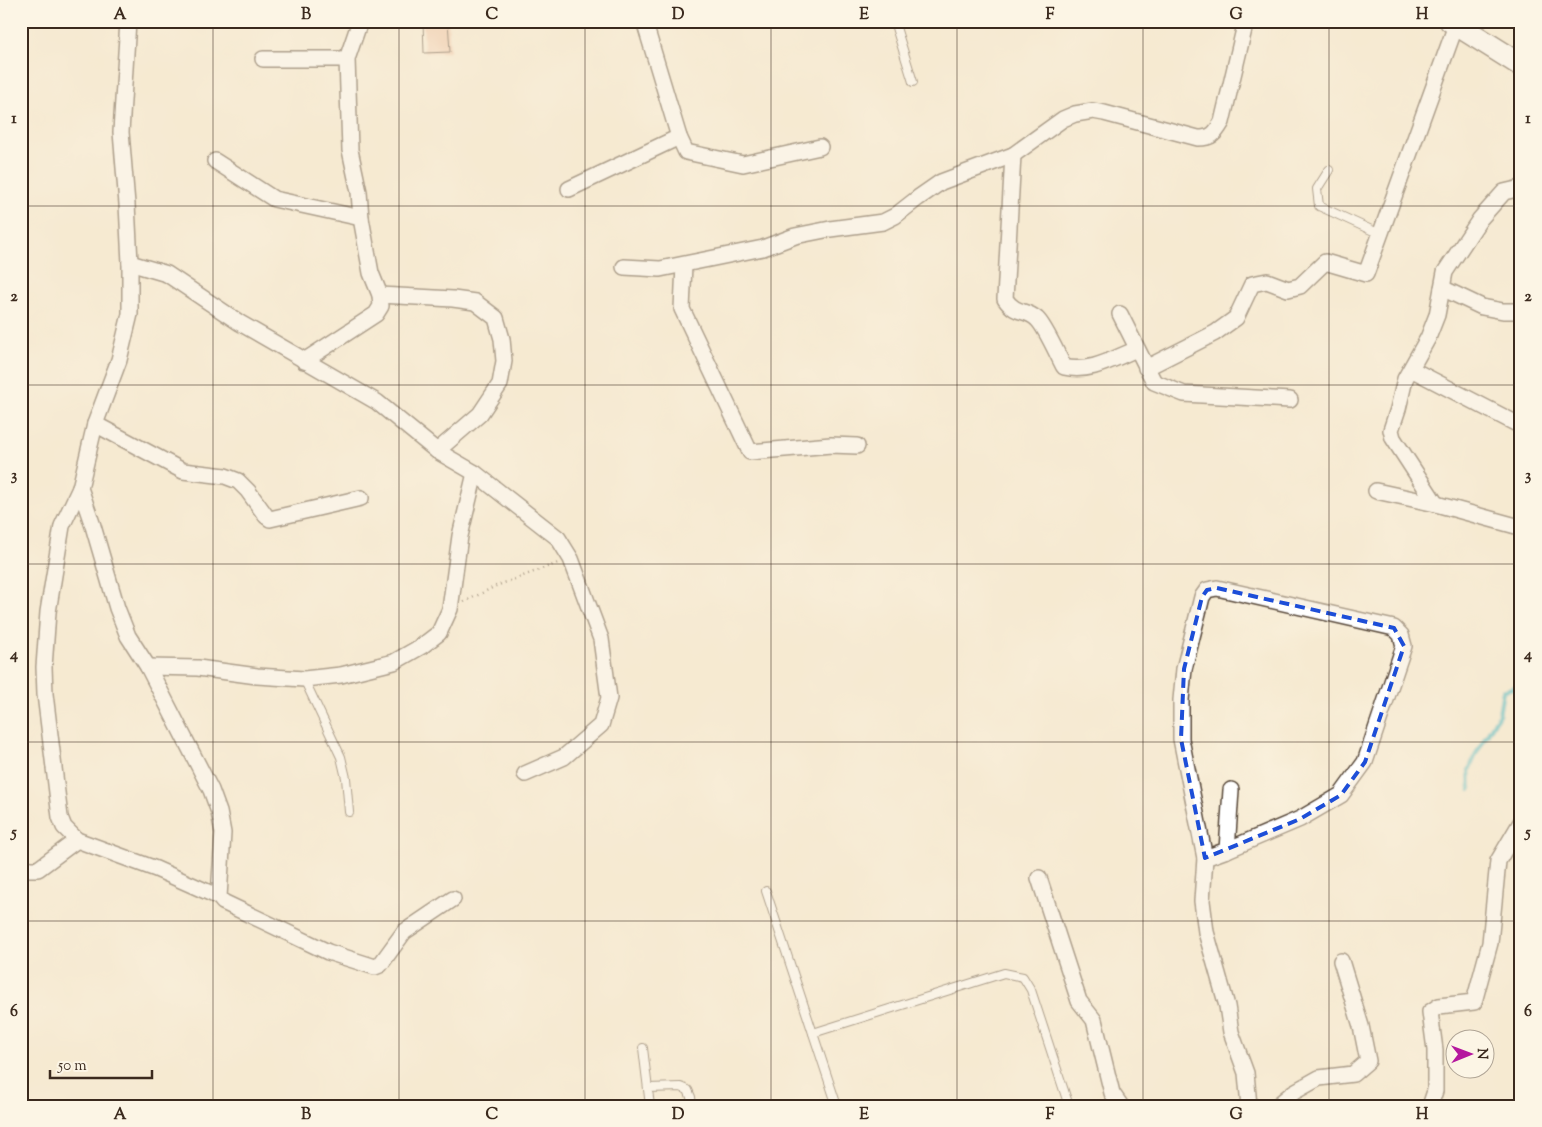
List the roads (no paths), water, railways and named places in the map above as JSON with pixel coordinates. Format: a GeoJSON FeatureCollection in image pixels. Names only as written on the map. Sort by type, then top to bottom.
{"type":"FeatureCollection","features":[{"type":"Feature","properties":{"kind":"main road"},"geometry":{"type":"LineString","coordinates":[[1454,23],[1521,65]]}},
{"type":"Feature","properties":{"kind":"street"},"geometry":{"type":"LineString","coordinates":[[128,21],[120,132],[127,204],[130,314],[119,360],[95,424],[80,488],[62,526],[48,612],[44,667],[45,694],[60,817],[64,827],[77,840],[156,869],[219,897],[223,902],[328,952],[375,966],[380,965],[404,932],[453,899]]}},
{"type":"Feature","properties":{"kind":"street"},"geometry":{"type":"LineString","coordinates":[[304,361],[376,314],[381,306],[380,295],[371,273],[361,218],[359,192],[350,150],[347,59],[360,21]]}},
{"type":"Feature","properties":{"kind":"street"},"geometry":{"type":"LineString","coordinates":[[644,21],[686,152],[744,164],[820,147]]}},
{"type":"Feature","properties":{"kind":"street"},"geometry":{"type":"LineString","coordinates":[[624,267],[660,269],[684,265],[763,248],[795,236],[821,230],[883,222],[896,216],[941,182],[1013,155],[1063,119],[1075,114],[1093,111],[1198,138],[1208,138],[1216,132],[1222,122],[1246,21]]}},
{"type":"Feature","properties":{"kind":"street"},"geometry":{"type":"LineString","coordinates":[[1146,368],[1215,333],[1236,318],[1252,284],[1267,281],[1288,289],[1300,286],[1325,262],[1366,274],[1454,23]]}},
{"type":"Feature","properties":{"kind":"street"},"geometry":{"type":"LineString","coordinates":[[263,59],[347,59]]}},
{"type":"Feature","properties":{"kind":"street"},"geometry":{"type":"LineString","coordinates":[[569,190],[680,137]]}},
{"type":"Feature","properties":{"kind":"street"},"geometry":{"type":"LineString","coordinates":[[1013,155],[1005,300],[1017,311],[1029,313],[1039,320],[1064,367],[1077,370],[1088,368],[1137,349]]}},
{"type":"Feature","properties":{"kind":"street"},"geometry":{"type":"LineString","coordinates":[[216,161],[274,199],[361,218]]}},
{"type":"Feature","properties":{"kind":"street"},"geometry":{"type":"LineString","coordinates":[[1436,504],[1393,438],[1391,430],[1405,379],[1428,338],[1437,314],[1445,272],[1480,219],[1504,192],[1521,188]]}},
{"type":"Feature","properties":{"kind":"street"},"geometry":{"type":"LineString","coordinates":[[130,263],[167,274],[240,323],[377,402],[437,451],[475,473],[558,538],[571,559],[601,639],[609,698],[600,725],[564,757],[526,774]]}},
{"type":"Feature","properties":{"kind":"street"},"geometry":{"type":"LineString","coordinates":[[684,265],[682,309],[750,452],[832,445],[857,446]]}},
{"type":"Feature","properties":{"kind":"street"},"geometry":{"type":"LineString","coordinates":[[1442,288],[1482,308],[1521,311]]}},
{"type":"Feature","properties":{"kind":"street"},"geometry":{"type":"LineString","coordinates":[[380,295],[453,298],[476,302],[496,318],[502,339],[504,361],[500,384],[480,414],[437,451]]}},
{"type":"Feature","properties":{"kind":"street"},"geometry":{"type":"LineString","coordinates":[[1120,314],[1154,382],[1184,394],[1290,400]]}},
{"type":"Feature","properties":{"kind":"street"},"geometry":{"type":"LineString","coordinates":[[1411,368],[1521,426]]}},
{"type":"Feature","properties":{"kind":"street"},"geometry":{"type":"LineString","coordinates":[[95,424],[183,471],[225,476],[238,481],[270,519],[361,498]]}},
{"type":"Feature","properties":{"kind":"street"},"geometry":{"type":"LineString","coordinates":[[148,667],[198,668],[257,676],[304,679],[340,675],[394,662],[438,634],[450,609],[460,536],[475,473]]}},
{"type":"Feature","properties":{"kind":"street"},"geometry":{"type":"LineString","coordinates":[[80,488],[128,636],[148,667],[211,790],[219,812],[223,833],[219,897]]}},
{"type":"Feature","properties":{"kind":"street"},"geometry":{"type":"LineString","coordinates":[[1376,491],[1436,504],[1516,526]]}},
{"type":"Feature","properties":{"kind":"street"},"geometry":{"type":"LineString","coordinates":[[1205,858],[1300,819],[1341,795],[1365,762],[1404,646],[1401,635],[1394,628],[1217,588],[1207,590],[1202,597],[1184,669],[1181,700],[1181,739],[1205,858],[1202,901],[1206,932],[1227,1006],[1231,1032],[1246,1073],[1250,1106]]}},
{"type":"Feature","properties":{"kind":"street"},"geometry":{"type":"LineString","coordinates":[[1227,850],[1231,790]]}},
{"type":"Feature","properties":{"kind":"street"},"geometry":{"type":"LineString","coordinates":[[1430,1106],[1435,1091],[1435,1050],[1430,1012],[1439,1006],[1474,1002],[1490,943],[1498,861],[1515,841],[1521,822]]}},
{"type":"Feature","properties":{"kind":"street"},"geometry":{"type":"LineString","coordinates":[[21,865],[29,869],[38,869],[77,840]]}},
{"type":"Feature","properties":{"kind":"street"},"geometry":{"type":"LineString","coordinates":[[1039,878],[1079,1001],[1094,1020],[1112,1092],[1121,1106]]}},
{"type":"Feature","properties":{"kind":"street"},"geometry":{"type":"LineString","coordinates":[[1277,1106],[1294,1092],[1319,1078],[1353,1074],[1368,1061],[1361,1026],[1341,961]]}},
{"type":"Feature","properties":{"kind":"lane"},"geometry":{"type":"LineString","coordinates":[[894,21],[913,82]]}},
{"type":"Feature","properties":{"kind":"lane"},"geometry":{"type":"LineString","coordinates":[[1329,170],[1317,189],[1319,206],[1380,234]]}},
{"type":"Feature","properties":{"kind":"lane"},"geometry":{"type":"LineString","coordinates":[[304,679],[341,757],[346,778],[349,812]]}},
{"type":"Feature","properties":{"kind":"lane"},"geometry":{"type":"LineString","coordinates":[[766,890],[837,1106]]}},
{"type":"Feature","properties":{"kind":"lane"},"geometry":{"type":"LineString","coordinates":[[813,1033],[1004,973],[1023,977],[1031,990],[1069,1106]]}},
{"type":"Feature","properties":{"kind":"lane"},"geometry":{"type":"LineString","coordinates":[[642,1048],[650,1106]]}},
{"type":"Feature","properties":{"kind":"lane"},"geometry":{"type":"LineString","coordinates":[[648,1088],[681,1087],[688,1090],[692,1106]]}},
{"type":"Feature","properties":{"kind":"waterway"},"geometry":{"type":"LineString","coordinates":[[1470,790],[1469,770],[1499,714],[1503,691],[1518,686],[1521,677]]}}]}
